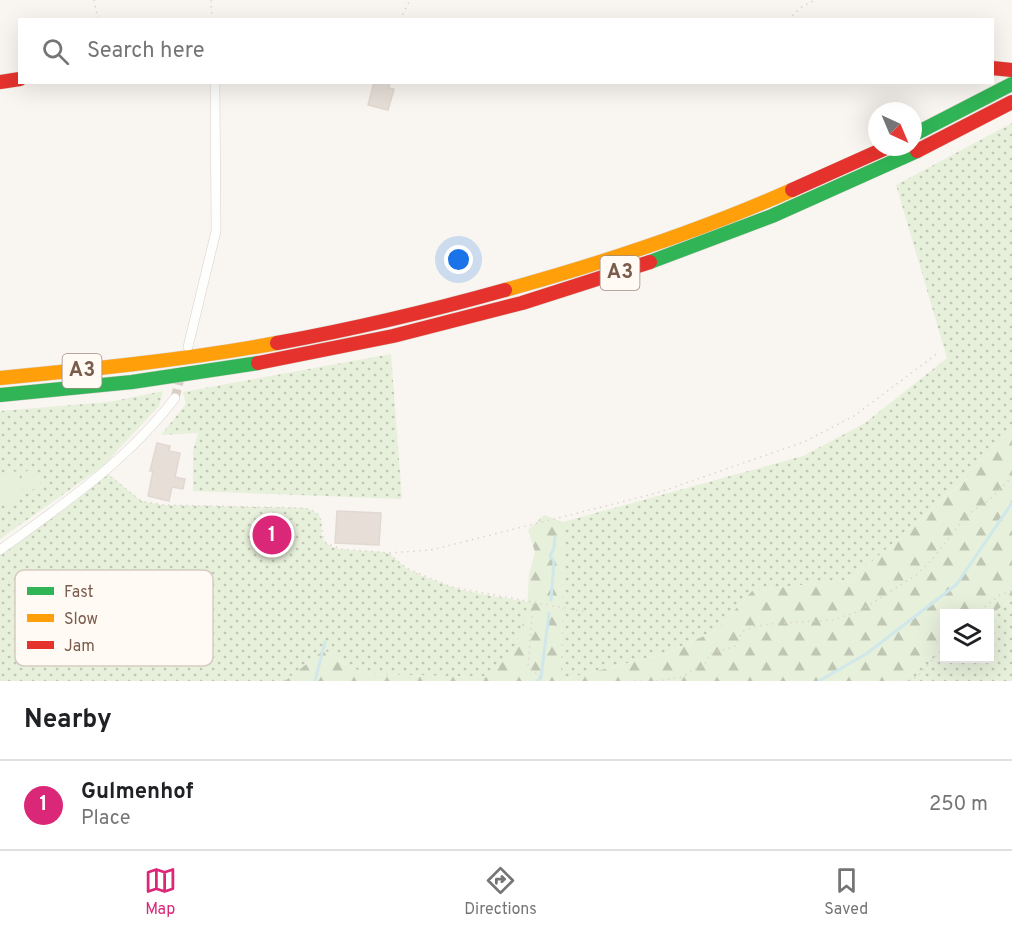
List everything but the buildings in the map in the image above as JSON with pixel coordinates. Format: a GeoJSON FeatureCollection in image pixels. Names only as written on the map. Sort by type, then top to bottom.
{"type":"FeatureCollection","features":[{"type":"Feature","properties":{"kind":"main road"},"geometry":{"type":"LineString","coordinates":[[994,68],[1012,70]]}},
{"type":"Feature","properties":{"kind":"main road"},"geometry":{"type":"LineString","coordinates":[[0,82],[18,79]]}},
{"type":"Feature","properties":{"kind":"main road"},"geometry":{"type":"LineString","coordinates":[[922,130],[1012,84]]}},
{"type":"Feature","properties":{"kind":"main road","name":"A3"},"geometry":{"type":"LineString","coordinates":[[0,395],[163,379],[288,359],[417,331],[527,302],[653,261],[785,211],[912,154],[1012,102]]}},
{"type":"Feature","properties":{"kind":"main road","name":"A3"},"geometry":{"type":"LineString","coordinates":[[0,378],[130,367],[236,351],[348,330],[469,301],[563,274],[705,225],[809,183],[868,156]]}},
{"type":"Feature","properties":{"kind":"street"},"geometry":{"type":"LineString","coordinates":[[188,347],[216,231],[215,84]]}},
{"type":"Feature","properties":{"kind":"street"},"geometry":{"type":"LineString","coordinates":[[0,550],[106,472],[158,421],[175,398]]}},
{"type":"Feature","properties":{"kind":"path"},"geometry":{"type":"LineString","coordinates":[[94,0],[98,18]]}},
{"type":"Feature","properties":{"kind":"path"},"geometry":{"type":"LineString","coordinates":[[211,0],[212,18]]}},
{"type":"Feature","properties":{"kind":"path"},"geometry":{"type":"LineString","coordinates":[[401,18],[410,0]]}},
{"type":"Feature","properties":{"kind":"path"},"geometry":{"type":"LineString","coordinates":[[790,18],[800,8],[815,0]]}},
{"type":"Feature","properties":{"kind":"path"},"geometry":{"type":"LineString","coordinates":[[106,472],[141,501],[163,505],[305,508],[316,511],[321,518],[323,538],[326,543],[341,549],[388,553],[431,550],[657,493],[804,442],[854,416],[938,353]]}},
{"type":"Feature","properties":{"kind":"path"},"geometry":{"type":"LineString","coordinates":[[656,681],[683,677],[692,670],[704,666],[710,654],[719,649],[735,646],[743,632],[757,626],[832,620],[860,611],[916,575],[968,514],[988,501],[1012,477]]}},
{"type":"Feature","properties":{"kind":"path"},"geometry":{"type":"LineString","coordinates":[[388,553],[406,568],[450,587],[587,612]]}},
{"type":"Feature","properties":{"kind":"path"},"geometry":{"type":"LineString","coordinates":[[982,609],[1000,595],[1012,591]]}},
{"type":"Feature","properties":{"kind":"path"},"geometry":{"type":"LineString","coordinates":[[533,603],[528,666],[544,681]]}},
{"type":"Feature","properties":{"kind":"path"},"geometry":{"type":"LineString","coordinates":[[909,681],[918,676],[940,652]]}},
{"type":"Feature","properties":{"kind":"path"},"geometry":{"type":"LineString","coordinates":[[634,681],[641,681]]}},
{"type":"Feature","properties":{"kind":"green space"},"geometry":{"type":"Polygon","coordinates":[[[1012,123],[1012,430],[967,478],[852,579],[752,591],[717,630],[667,653],[561,680],[563,522],[803,456],[865,423],[947,358],[896,185],[1012,123]]]}},
{"type":"Feature","properties":{"kind":"green space"},"geometry":{"type":"Polygon","coordinates":[[[391,354],[402,499],[193,491],[193,450],[198,433],[161,435],[186,404],[183,392],[391,354]]]}},
{"type":"Feature","properties":{"kind":"green space"},"geometry":{"type":"Polygon","coordinates":[[[163,391],[159,406],[102,467],[0,539],[0,411],[109,402],[163,391]]]}},
{"type":"Feature","properties":{"kind":"green space"},"geometry":{"type":"Polygon","coordinates":[[[1012,430],[1012,599],[994,612],[994,609],[940,609],[940,651],[900,681],[285,681],[324,650],[364,674],[490,677],[516,645],[527,611],[529,575],[535,552],[528,530],[544,515],[563,522],[561,680],[668,653],[717,630],[752,591],[852,579],[964,481],[1012,430]]]}},
{"type":"Feature","properties":{"kind":"green space"},"geometry":{"type":"Polygon","coordinates":[[[31,470],[38,473],[41,480],[38,487],[31,490],[24,487],[21,480],[24,473],[31,470]]]}},
{"type":"Feature","properties":{"kind":"green space"},"geometry":{"type":"Polygon","coordinates":[[[17,471],[25,498],[0,505],[0,476],[17,471]]]}},
{"type":"Feature","properties":{"kind":"green space"},"geometry":{"type":"Polygon","coordinates":[[[106,472],[141,501],[163,505],[305,508],[319,515],[323,539],[326,543],[339,549],[386,553],[405,567],[427,578],[456,588],[533,603],[524,643],[490,677],[364,674],[324,650],[285,681],[0,681],[0,550],[106,472]]]}},
{"type":"Feature","properties":{"kind":"green space"},"geometry":{"type":"Polygon","coordinates":[[[1012,599],[1012,681],[900,681],[940,651],[940,663],[994,663],[994,612],[1012,599]]]}},
{"type":"Feature","properties":{"kind":"waterway"},"geometry":{"type":"LineString","coordinates":[[819,681],[866,654],[956,585],[1012,503]]}},
{"type":"Feature","properties":{"kind":"waterway"},"geometry":{"type":"LineString","coordinates":[[551,600],[554,561],[550,556],[554,548],[555,537]]}},
{"type":"Feature","properties":{"kind":"waterway"},"geometry":{"type":"LineString","coordinates":[[537,681],[541,678],[549,613]]}},
{"type":"Feature","properties":{"kind":"waterway"},"geometry":{"type":"LineString","coordinates":[[315,681],[325,642]]}},
{"type":"Feature","properties":{"kind":"tunnel"},"geometry":{"type":"LineString","coordinates":[[175,398],[181,374]]}},
{"type":"Feature","properties":{"kind":"traffic: fast"},"geometry":{"type":"LineString","coordinates":[[922,130],[1012,84]]}},
{"type":"Feature","properties":{"kind":"traffic: fast"},"geometry":{"type":"LineString","coordinates":[[650,262],[772,216],[906,156]]}},
{"type":"Feature","properties":{"kind":"traffic: fast"},"geometry":{"type":"LineString","coordinates":[[0,395],[132,382],[258,363]]}},
{"type":"Feature","properties":{"kind":"traffic: slow"},"geometry":{"type":"LineString","coordinates":[[505,290],[651,245],[792,190]]}},
{"type":"Feature","properties":{"kind":"traffic: slow"},"geometry":{"type":"LineString","coordinates":[[0,378],[173,359],[277,343]]}},
{"type":"Feature","properties":{"kind":"traffic: jam"},"geometry":{"type":"LineString","coordinates":[[994,68],[1012,70]]}},
{"type":"Feature","properties":{"kind":"traffic: jam"},"geometry":{"type":"LineString","coordinates":[[0,82],[18,79]]}},
{"type":"Feature","properties":{"kind":"traffic: jam"},"geometry":{"type":"LineString","coordinates":[[922,148],[1012,102]]}},
{"type":"Feature","properties":{"kind":"traffic: jam"},"geometry":{"type":"LineString","coordinates":[[792,190],[868,156]]}},
{"type":"Feature","properties":{"kind":"traffic: jam"},"geometry":{"type":"LineString","coordinates":[[258,363],[393,336],[522,303],[650,262]]}},
{"type":"Feature","properties":{"kind":"traffic: jam"},"geometry":{"type":"LineString","coordinates":[[277,343],[392,319],[505,290]]}},
{"type":"Feature","properties":{"kind":"place","name":"Gulmenhof"},"geometry":{"type":"Point","coordinates":[272,535]}}]}
